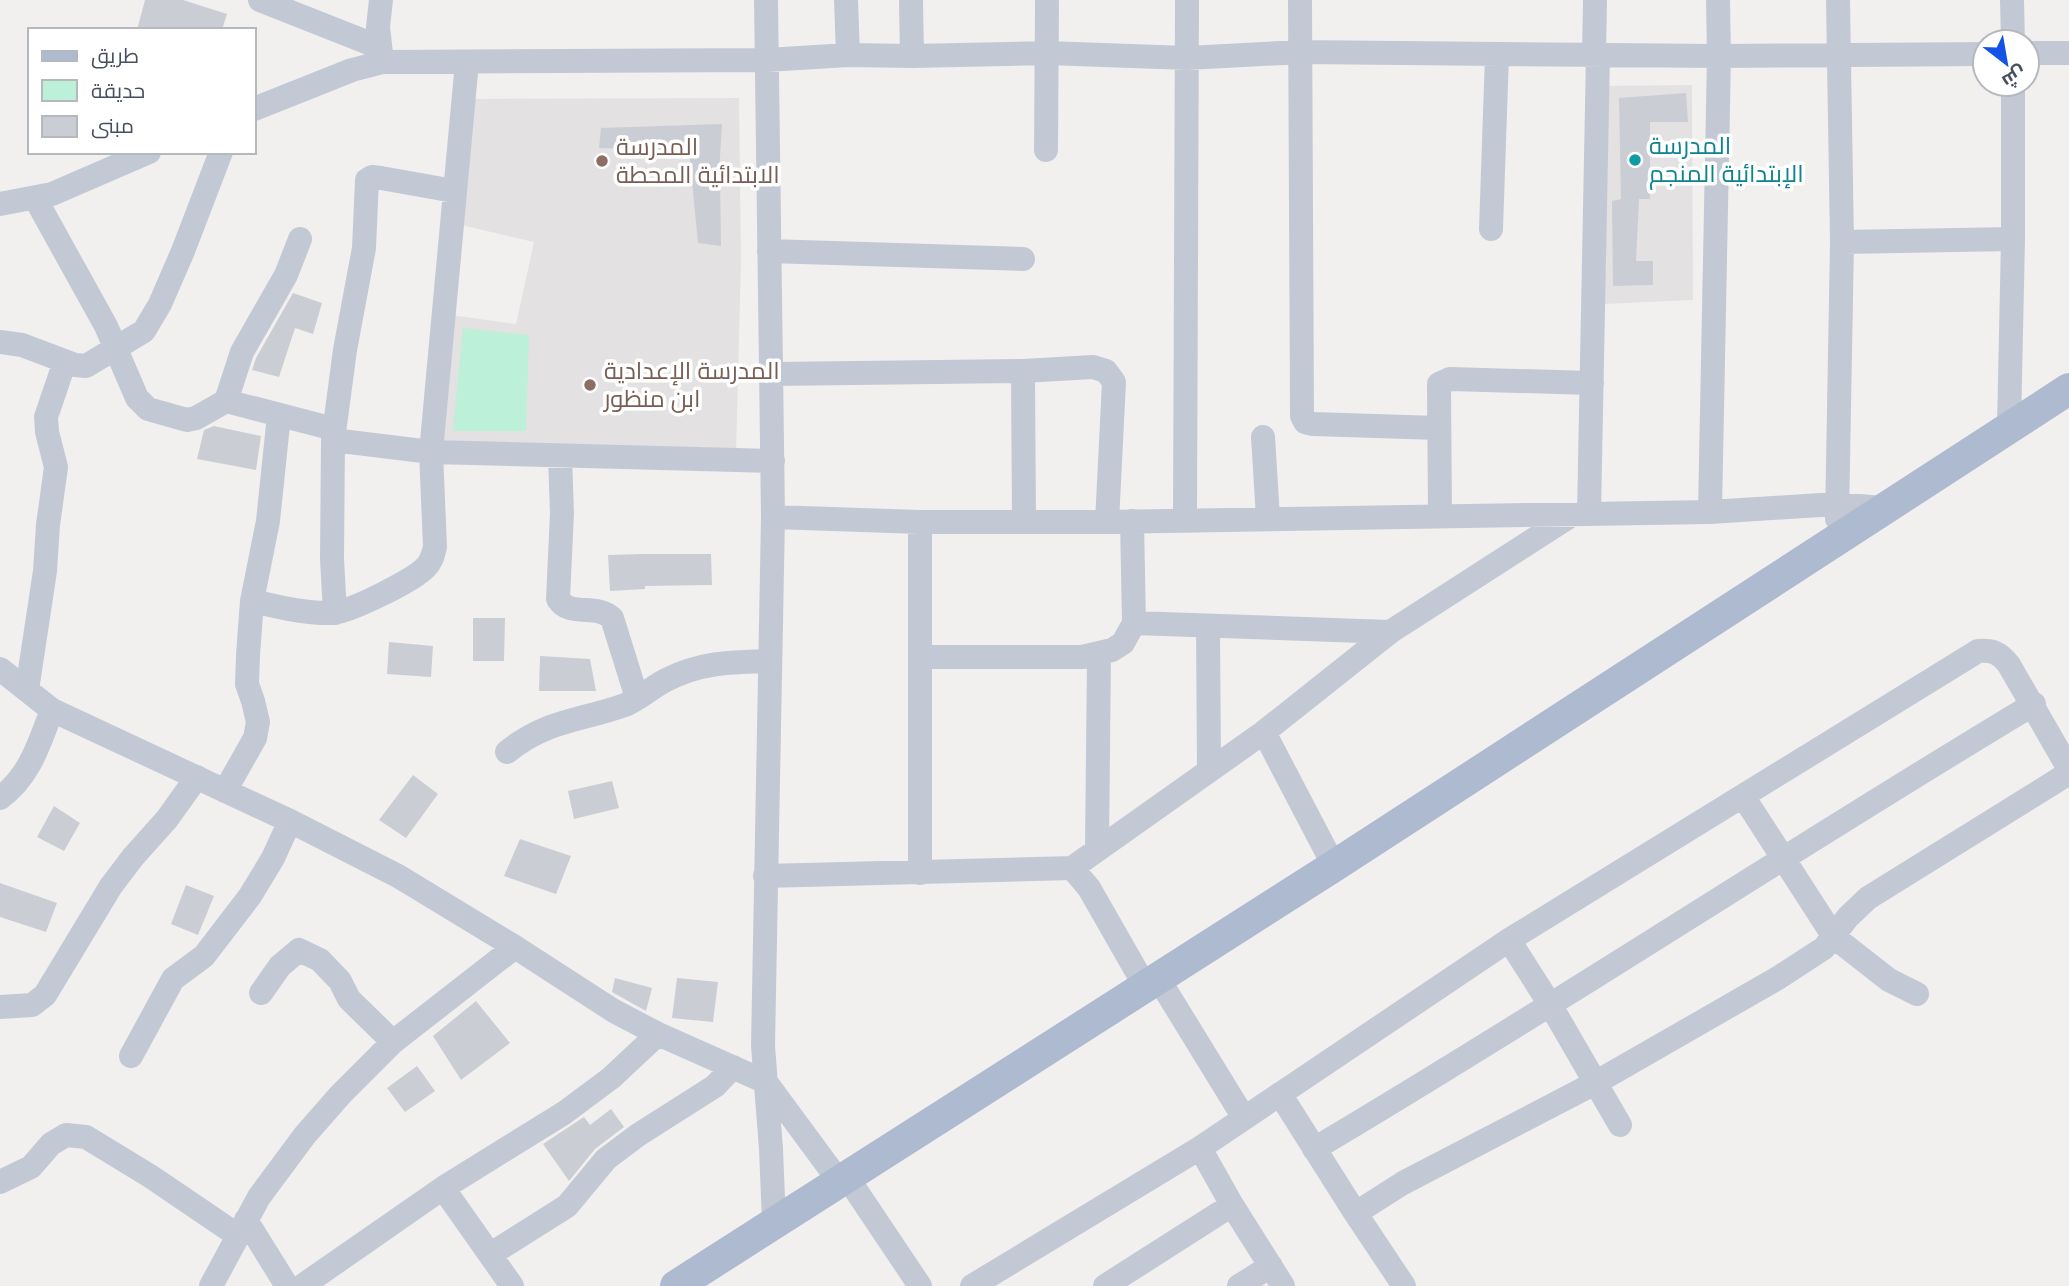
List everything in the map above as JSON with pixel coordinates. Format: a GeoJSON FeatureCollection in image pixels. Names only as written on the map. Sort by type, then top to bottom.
{"type":"FeatureCollection","features":[{"type":"Feature","properties":{"kind":"main road"},"geometry":{"type":"LineString","coordinates":[[676,1286],[1334,866],[1837,537],[2069,389]]}},
{"type":"Feature","properties":{"kind":"street"},"geometry":{"type":"LineString","coordinates":[[260,0],[381,55],[467,62],[768,60],[848,55],[1046,53],[1187,58],[1301,52],[1720,56],[1971,54]]}},
{"type":"Feature","properties":{"kind":"street"},"geometry":{"type":"LineString","coordinates":[[381,0],[378,27],[381,55]]}},
{"type":"Feature","properties":{"kind":"street"},"geometry":{"type":"LineString","coordinates":[[766,0],[773,517],[763,1046],[774,1222]]}},
{"type":"Feature","properties":{"kind":"street"},"geometry":{"type":"LineString","coordinates":[[846,0],[848,55]]}},
{"type":"Feature","properties":{"kind":"street"},"geometry":{"type":"LineString","coordinates":[[911,0],[912,56]]}},
{"type":"Feature","properties":{"kind":"street"},"geometry":{"type":"LineString","coordinates":[[1046,150],[1047,0]]}},
{"type":"Feature","properties":{"kind":"street"},"geometry":{"type":"LineString","coordinates":[[1185,520],[1187,0]]}},
{"type":"Feature","properties":{"kind":"street"},"geometry":{"type":"LineString","coordinates":[[1300,0],[1302,416],[1305,422],[1313,424],[1438,428]]}},
{"type":"Feature","properties":{"kind":"street"},"geometry":{"type":"LineString","coordinates":[[1581,515],[1592,383],[1595,0]]}},
{"type":"Feature","properties":{"kind":"street"},"geometry":{"type":"LineString","coordinates":[[1710,512],[1720,56],[1718,0]]}},
{"type":"Feature","properties":{"kind":"street"},"geometry":{"type":"LineString","coordinates":[[1837,537],[1842,242],[1838,0]]}},
{"type":"Feature","properties":{"kind":"street"},"geometry":{"type":"LineString","coordinates":[[2012,0],[2012,28]]}},
{"type":"Feature","properties":{"kind":"street"},"geometry":{"type":"LineString","coordinates":[[2041,53],[2069,53]]}},
{"type":"Feature","properties":{"kind":"street"},"geometry":{"type":"LineString","coordinates":[[256,108],[352,70],[381,55]]}},
{"type":"Feature","properties":{"kind":"street"},"geometry":{"type":"LineString","coordinates":[[1491,229],[1497,55]]}},
{"type":"Feature","properties":{"kind":"street"},"geometry":{"type":"LineString","coordinates":[[252,601],[335,613],[368,601],[424,570],[432,560],[435,547],[431,452],[467,62]]}},
{"type":"Feature","properties":{"kind":"street"},"geometry":{"type":"LineString","coordinates":[[2009,427],[2013,98]]}},
{"type":"Feature","properties":{"kind":"street"},"geometry":{"type":"LineString","coordinates":[[0,204],[52,194],[144,154]]}},
{"type":"Feature","properties":{"kind":"street"},"geometry":{"type":"LineString","coordinates":[[0,342],[22,345],[86,366],[144,331],[160,304],[220,154]]}},
{"type":"Feature","properties":{"kind":"street"},"geometry":{"type":"LineString","coordinates":[[335,613],[332,559],[334,435],[345,350],[364,248],[368,180],[372,177],[381,178],[454,191]]}},
{"type":"Feature","properties":{"kind":"street"},"geometry":{"type":"LineString","coordinates":[[34,198],[72,262],[115,347],[137,398],[148,409],[187,419],[196,418],[226,401],[242,352],[286,275],[300,239]]}},
{"type":"Feature","properties":{"kind":"street"},"geometry":{"type":"LineString","coordinates":[[1842,242],[2013,239]]}},
{"type":"Feature","properties":{"kind":"street"},"geometry":{"type":"LineString","coordinates":[[769,251],[1023,259]]}},
{"type":"Feature","properties":{"kind":"street"},"geometry":{"type":"LineString","coordinates":[[27,690],[45,571],[56,467],[46,417],[65,361]]}},
{"type":"Feature","properties":{"kind":"street"},"geometry":{"type":"LineString","coordinates":[[773,374],[1023,371],[1093,367],[1106,371],[1114,382],[1107,522]]}},
{"type":"Feature","properties":{"kind":"street"},"geometry":{"type":"LineString","coordinates":[[1023,371],[1024,521]]}},
{"type":"Feature","properties":{"kind":"street"},"geometry":{"type":"LineString","coordinates":[[1440,516],[1439,384],[1444,380],[1592,383]]}},
{"type":"Feature","properties":{"kind":"street"},"geometry":{"type":"LineString","coordinates":[[226,401],[279,415],[334,435],[431,452],[773,461]]}},
{"type":"Feature","properties":{"kind":"street"},"geometry":{"type":"LineString","coordinates":[[225,790],[257,730],[258,722],[247,684],[252,601],[268,521],[279,415]]}},
{"type":"Feature","properties":{"kind":"street"},"geometry":{"type":"LineString","coordinates":[[1263,437],[1268,518]]}},
{"type":"Feature","properties":{"kind":"street"},"geometry":{"type":"LineString","coordinates":[[560,457],[562,513],[558,599],[568,608],[605,611],[612,618],[637,698]]}},
{"type":"Feature","properties":{"kind":"street"},"geometry":{"type":"LineString","coordinates":[[773,517],[920,523],[1132,522],[1710,512],[1836,504],[1883,508]]}},
{"type":"Feature","properties":{"kind":"street"},"geometry":{"type":"LineString","coordinates":[[765,876],[1072,868],[1264,732],[1390,632],[1581,515]]}},
{"type":"Feature","properties":{"kind":"street"},"geometry":{"type":"LineString","coordinates":[[920,657],[1082,657],[1112,650],[1123,643],[1134,623],[1132,522]]}},
{"type":"Feature","properties":{"kind":"street"},"geometry":{"type":"LineString","coordinates":[[920,523],[920,873]]}},
{"type":"Feature","properties":{"kind":"street"},"geometry":{"type":"LineString","coordinates":[[1134,623],[1390,632]]}},
{"type":"Feature","properties":{"kind":"street"},"geometry":{"type":"LineString","coordinates":[[1208,626],[1209,771]]}},
{"type":"Feature","properties":{"kind":"street"},"geometry":{"type":"LineString","coordinates":[[972,1286],[1200,1147],[1508,940],[1978,651],[1990,650],[2001,655],[2034,704],[2061,731],[2069,771],[1868,898],[1848,917],[1824,948],[1778,978],[1595,1083],[1448,1158],[1366,1207],[1354,1211]]}},
{"type":"Feature","properties":{"kind":"street"},"geometry":{"type":"LineString","coordinates":[[1097,850],[1099,654]]}},
{"type":"Feature","properties":{"kind":"street"},"geometry":{"type":"LineString","coordinates":[[507,752],[525,737],[544,728],[609,710],[637,698],[664,680],[697,666],[770,661]]}},
{"type":"Feature","properties":{"kind":"street"},"geometry":{"type":"LineString","coordinates":[[0,669],[52,710],[290,821],[398,876],[614,1011],[766,1082],[843,1179],[920,1286]]}},
{"type":"Feature","properties":{"kind":"street"},"geometry":{"type":"LineString","coordinates":[[1314,1149],[1551,1006],[1783,858],[2034,704]]}},
{"type":"Feature","properties":{"kind":"street"},"geometry":{"type":"LineString","coordinates":[[0,797],[16,786],[33,761],[52,710]]}},
{"type":"Feature","properties":{"kind":"street"},"geometry":{"type":"LineString","coordinates":[[1264,732],[1334,866]]}},
{"type":"Feature","properties":{"kind":"street"},"geometry":{"type":"LineString","coordinates":[[0,1007],[32,1005],[45,995],[111,886],[197,778]]}},
{"type":"Feature","properties":{"kind":"street"},"geometry":{"type":"LineString","coordinates":[[1743,796],[1834,937],[1889,980],[1917,994]]}},
{"type":"Feature","properties":{"kind":"street"},"geometry":{"type":"LineString","coordinates":[[131,1056],[173,978],[204,956],[250,896],[273,859],[290,821]]}},
{"type":"Feature","properties":{"kind":"street"},"geometry":{"type":"LineString","coordinates":[[1072,868],[1089,888],[1244,1118]]}},
{"type":"Feature","properties":{"kind":"street"},"geometry":{"type":"LineString","coordinates":[[1508,940],[1551,1006],[1620,1125]]}},
{"type":"Feature","properties":{"kind":"street"},"geometry":{"type":"LineString","coordinates":[[211,1286],[259,1196],[305,1135],[341,1094],[393,1042],[515,947]]}},
{"type":"Feature","properties":{"kind":"street"},"geometry":{"type":"LineString","coordinates":[[261,993],[280,966],[299,950],[320,960],[340,981],[349,999],[393,1042]]}},
{"type":"Feature","properties":{"kind":"street"},"geometry":{"type":"LineString","coordinates":[[302,1286],[443,1188],[564,1113],[611,1078],[659,1034]]}},
{"type":"Feature","properties":{"kind":"street"},"geometry":{"type":"LineString","coordinates":[[491,1254],[567,1206],[606,1159],[638,1135],[715,1086],[733,1067]]}},
{"type":"Feature","properties":{"kind":"street"},"geometry":{"type":"LineString","coordinates":[[1280,1094],[1404,1286]]}},
{"type":"Feature","properties":{"kind":"street"},"geometry":{"type":"LineString","coordinates":[[0,1182],[30,1167],[51,1144],[66,1135],[86,1137],[241,1228],[288,1286]]}},
{"type":"Feature","properties":{"kind":"street"},"geometry":{"type":"LineString","coordinates":[[1200,1147],[1232,1205],[1277,1276],[1239,1286]]}},
{"type":"Feature","properties":{"kind":"street"},"geometry":{"type":"LineString","coordinates":[[443,1188],[512,1286]]}},
{"type":"Feature","properties":{"kind":"street"},"geometry":{"type":"LineString","coordinates":[[1105,1286],[1232,1205]]}},
{"type":"Feature","properties":{"kind":"shaded area"},"geometry":{"type":"Polygon","coordinates":[[[1692,85],[1693,300],[1603,304],[1600,86],[1692,85]]]}},
{"type":"Feature","properties":{"kind":"shaded area"},"geometry":{"type":"Polygon","coordinates":[[[739,98],[741,259],[736,453],[436,446],[451,315],[516,324],[534,242],[457,224],[470,99],[739,98]]]}},
{"type":"Feature","properties":{"kind":"green space"},"geometry":{"type":"Polygon","coordinates":[[[463,328],[529,335],[526,431],[453,431],[463,328]]]}},
{"type":"Feature","properties":{"kind":"building"},"geometry":{"type":"Polygon","coordinates":[[[145,0],[183,0],[227,14],[223,28],[138,28],[145,0]]]}},
{"type":"Feature","properties":{"kind":"building","name":"المدرسة الإبتدائية المنجم"},"geometry":{"type":"Polygon","coordinates":[[[1686,93],[1688,122],[1650,122],[1650,199],[1639,199],[1636,261],[1653,261],[1653,285],[1613,286],[1612,201],[1621,199],[1619,98],[1686,93]]]}},
{"type":"Feature","properties":{"kind":"building"},"geometry":{"type":"Polygon","coordinates":[[[722,124],[719,172],[721,246],[698,243],[689,150],[599,148],[601,128],[722,124]]]}},
{"type":"Feature","properties":{"kind":"building"},"geometry":{"type":"Polygon","coordinates":[[[293,293],[322,303],[313,334],[295,328],[279,377],[252,370],[256,358],[293,293]]]}},
{"type":"Feature","properties":{"kind":"building"},"geometry":{"type":"Polygon","coordinates":[[[214,426],[261,436],[256,470],[197,459],[204,430],[214,426]]]}},
{"type":"Feature","properties":{"kind":"building"},"geometry":{"type":"Polygon","coordinates":[[[711,554],[712,585],[645,586],[645,589],[610,591],[608,555],[711,554]]]}},
{"type":"Feature","properties":{"kind":"building"},"geometry":{"type":"Polygon","coordinates":[[[473,618],[505,618],[504,661],[473,661],[473,618]]]}},
{"type":"Feature","properties":{"kind":"building"},"geometry":{"type":"Polygon","coordinates":[[[389,642],[433,646],[431,677],[387,674],[389,642]]]}},
{"type":"Feature","properties":{"kind":"building"},"geometry":{"type":"Polygon","coordinates":[[[540,656],[590,659],[596,691],[539,691],[540,656]]]}},
{"type":"Feature","properties":{"kind":"building"},"geometry":{"type":"Polygon","coordinates":[[[413,775],[438,794],[406,838],[379,820],[413,775]]]}},
{"type":"Feature","properties":{"kind":"building"},"geometry":{"type":"Polygon","coordinates":[[[612,781],[619,808],[574,819],[568,791],[612,781]]]}},
{"type":"Feature","properties":{"kind":"building"},"geometry":{"type":"Polygon","coordinates":[[[54,806],[80,823],[64,851],[37,837],[54,806]]]}},
{"type":"Feature","properties":{"kind":"building"},"geometry":{"type":"Polygon","coordinates":[[[520,839],[571,856],[556,894],[504,876],[520,839]]]}},
{"type":"Feature","properties":{"kind":"building"},"geometry":{"type":"Polygon","coordinates":[[[0,883],[57,903],[46,932],[0,917],[0,883]]]}},
{"type":"Feature","properties":{"kind":"building"},"geometry":{"type":"Polygon","coordinates":[[[186,885],[214,896],[198,935],[171,924],[186,885]]]}},
{"type":"Feature","properties":{"kind":"building"},"geometry":{"type":"Polygon","coordinates":[[[615,978],[652,988],[646,1011],[612,992],[615,978]]]}},
{"type":"Feature","properties":{"kind":"building"},"geometry":{"type":"Polygon","coordinates":[[[677,978],[718,982],[713,1022],[672,1018],[677,978]]]}},
{"type":"Feature","properties":{"kind":"building"},"geometry":{"type":"Polygon","coordinates":[[[476,1001],[510,1043],[461,1080],[433,1036],[476,1001]]]}},
{"type":"Feature","properties":{"kind":"building"},"geometry":{"type":"Polygon","coordinates":[[[417,1066],[435,1091],[405,1112],[387,1088],[417,1066]]]}},
{"type":"Feature","properties":{"kind":"building"},"geometry":{"type":"Polygon","coordinates":[[[611,1109],[624,1127],[595,1149],[569,1181],[543,1144],[584,1117],[590,1125],[611,1109]]]}},
{"type":"Feature","properties":{"kind":"place","name":"المدرسة الإبتدائية المنجم"},"geometry":{"type":"Point","coordinates":[1635,160]}},
{"type":"Feature","properties":{"kind":"place","name":"المدرسة الابتدائية المحطة"},"geometry":{"type":"Point","coordinates":[602,161]}},
{"type":"Feature","properties":{"kind":"place","name":"المدرسة الإعدادية ابن منظور"},"geometry":{"type":"Point","coordinates":[590,385]}}]}
